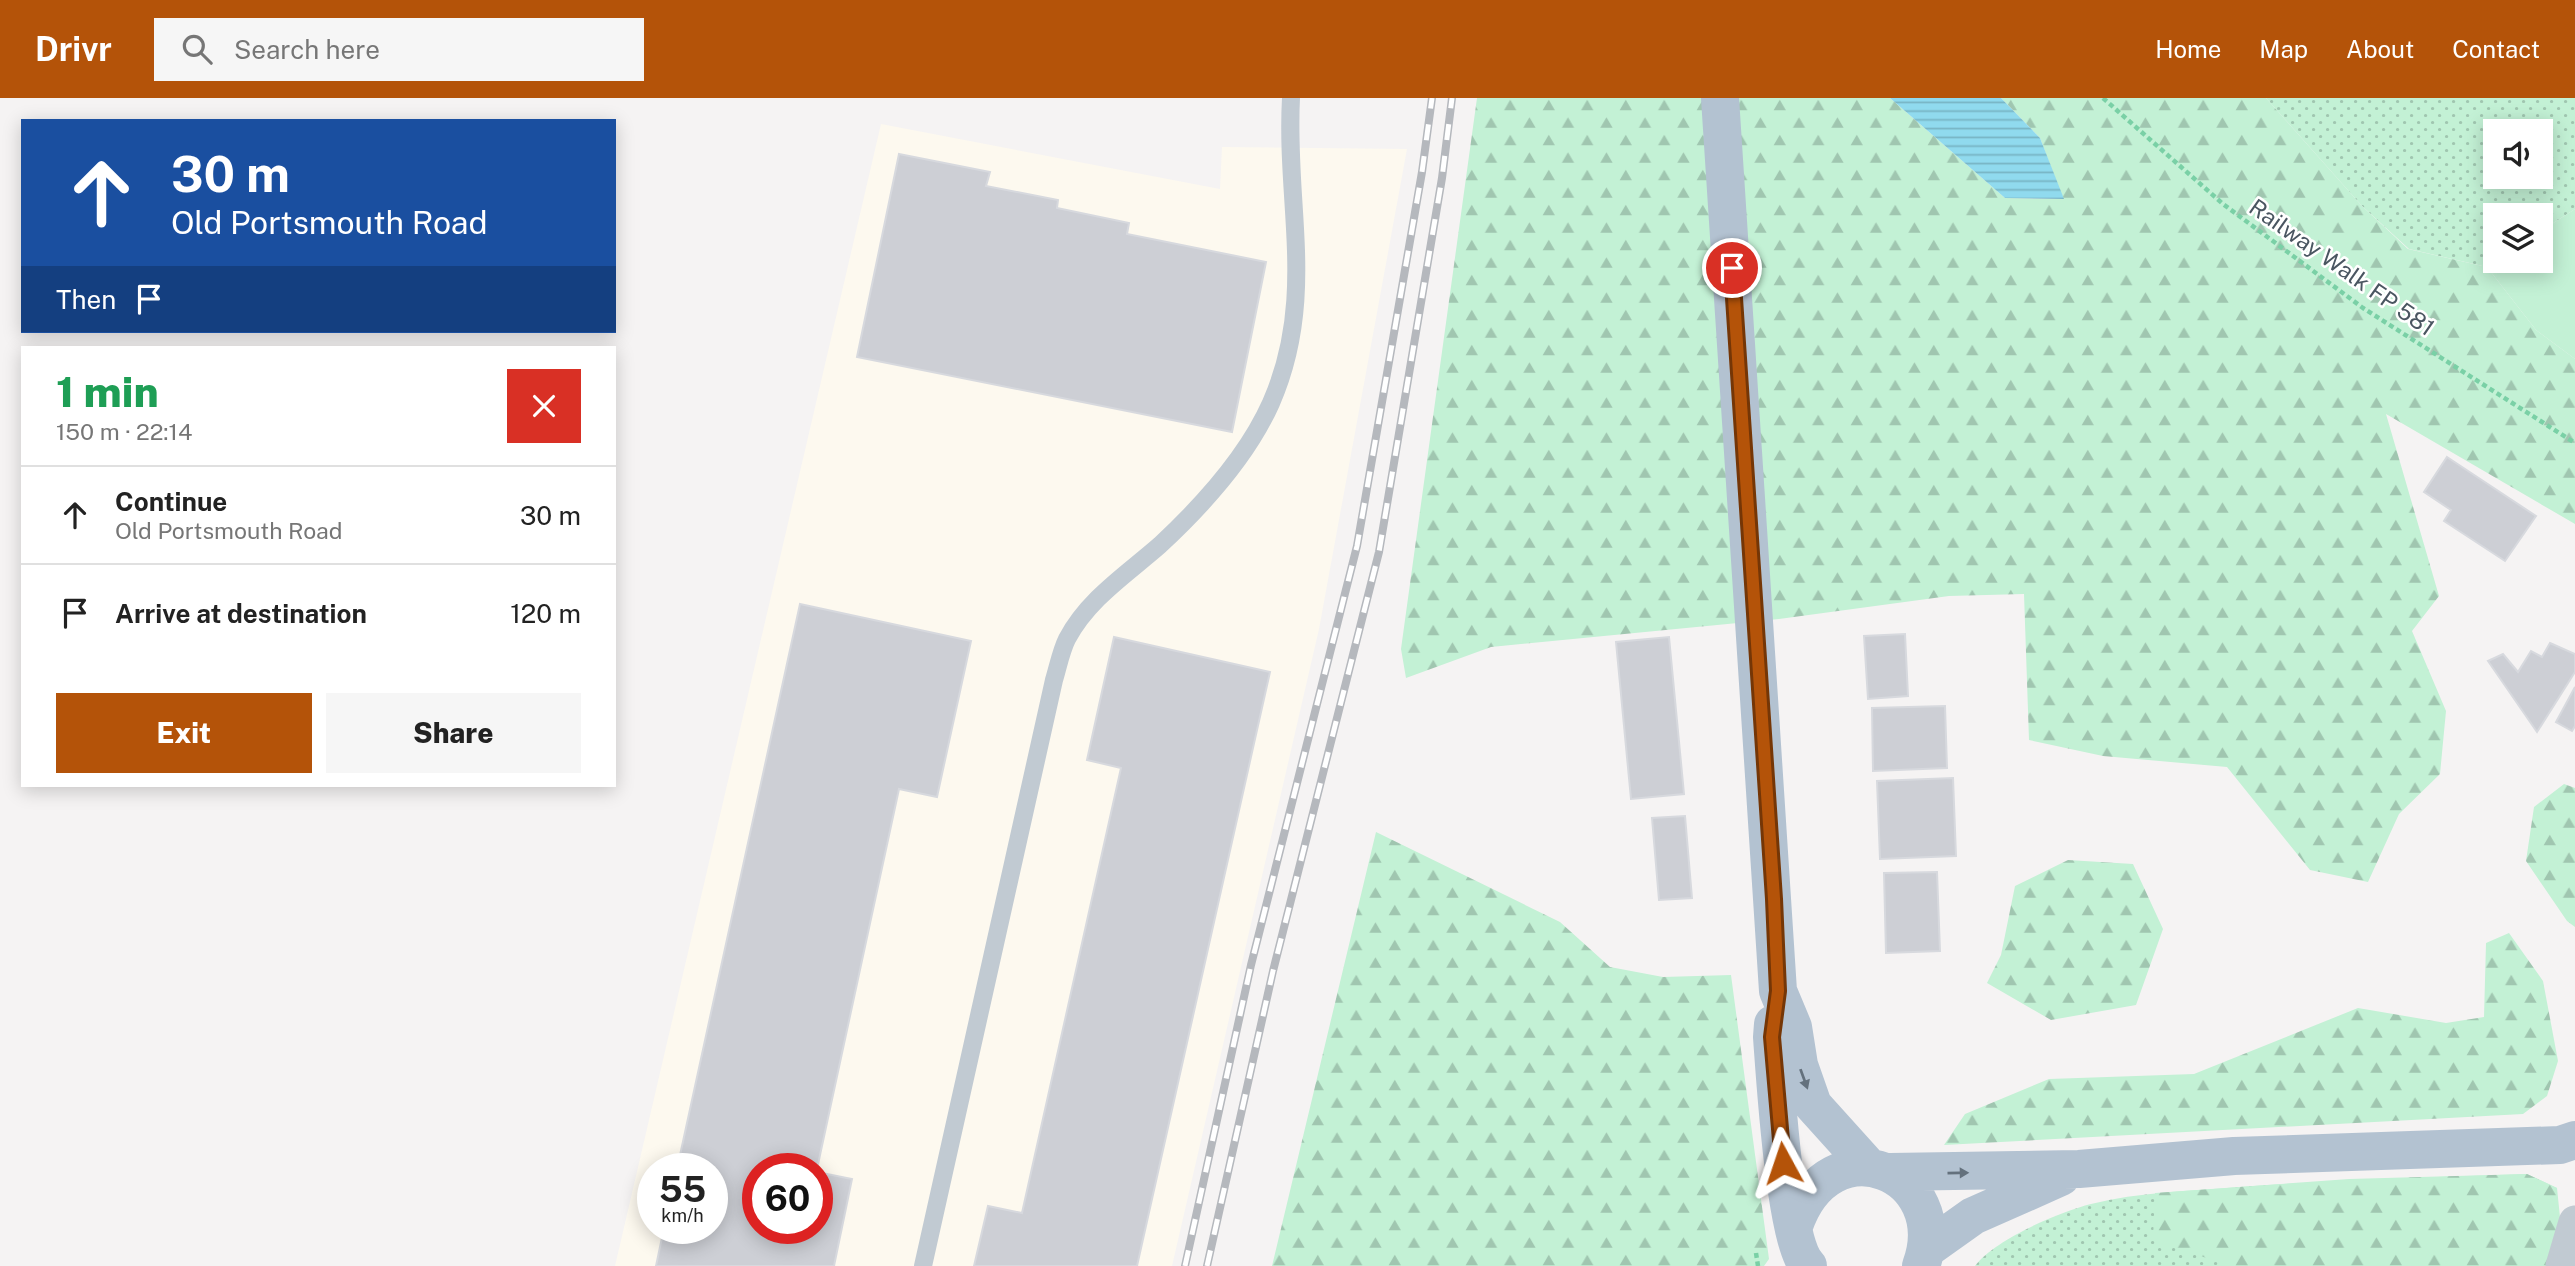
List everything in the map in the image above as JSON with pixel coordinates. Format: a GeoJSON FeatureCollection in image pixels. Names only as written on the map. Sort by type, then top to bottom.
{"type":"FeatureCollection","features":[{"type":"Feature","properties":{"kind":"main road"},"geometry":{"type":"LineString","coordinates":[[1720,98],[1778,991],[1772,1037],[1783,1163],[1803,1255]]}},
{"type":"Feature","properties":{"kind":"main road"},"geometry":{"type":"LineString","coordinates":[[1778,991],[1793,1027],[1799,1065],[1814,1105],[1879,1169],[1906,1186],[1920,1206],[1927,1227],[1924,1257]]}},
{"type":"Feature","properties":{"kind":"main road"},"geometry":{"type":"LineString","coordinates":[[1803,1255],[1801,1205],[1817,1187],[1842,1171],[2079,1169],[2234,1156],[2560,1145],[2575,1140]]}},
{"type":"Feature","properties":{"kind":"main road"},"geometry":{"type":"LineString","coordinates":[[1924,1257],[1973,1216],[2079,1169]]}},
{"type":"Feature","properties":{"kind":"street"},"geometry":{"type":"LineString","coordinates":[[2562,1266],[2575,1222]]}},
{"type":"Feature","properties":{"kind":"lane"},"geometry":{"type":"LineString","coordinates":[[923,1266],[1054,680],[1067,639],[1106,589],[1206,498],[1245,448],[1271,403],[1293,337],[1298,290],[1291,98]]}},
{"type":"Feature","properties":{"kind":"path","name":"Railway Walk FP 581"},"geometry":{"type":"LineString","coordinates":[[2104,98],[2223,204],[2363,308],[2575,443]]}},
{"type":"Feature","properties":{"kind":"shaded area"},"geometry":{"type":"Polygon","coordinates":[[[881,124],[1220,189],[1222,147],[1407,149],[1319,629],[1172,1266],[615,1266],[637,1172],[637,1244],[728,1244],[728,1153],[641,1153],[881,124]]]}},
{"type":"Feature","properties":{"kind":"green space"},"geometry":{"type":"Polygon","coordinates":[[[1477,98],[1890,98],[2005,198],[2063,199],[2040,138],[2001,98],[2266,98],[2362,206],[2408,249],[2483,266],[2483,273],[2492,273],[2536,330],[2575,359],[2575,524],[2386,414],[2439,596],[2412,631],[2446,711],[2440,774],[2399,814],[2368,882],[2310,870],[2227,767],[2103,756],[2029,740],[2024,594],[1949,596],[1779,619],[1491,647],[1406,678],[1401,649],[1477,98]]]}},
{"type":"Feature","properties":{"kind":"green space"},"geometry":{"type":"Polygon","coordinates":[[[2266,98],[2575,98],[2575,209],[2553,223],[2553,203],[2483,203],[2483,266],[2409,249],[2362,206],[2266,98]]]}},
{"type":"Feature","properties":{"kind":"green space"},"geometry":{"type":"Polygon","coordinates":[[[2575,209],[2575,359],[2536,330],[2492,273],[2553,273],[2553,223],[2575,209]]]}},
{"type":"Feature","properties":{"kind":"green space"},"geometry":{"type":"Polygon","coordinates":[[[2564,784],[2575,788],[2575,927],[2567,921],[2526,861],[2534,807],[2564,784]]]}},
{"type":"Feature","properties":{"kind":"green space"},"geometry":{"type":"Polygon","coordinates":[[[1376,832],[1560,922],[1610,967],[1663,977],[1731,975],[1769,1259],[1764,1266],[1272,1266],[1376,832]]]}},
{"type":"Feature","properties":{"kind":"green space"},"geometry":{"type":"Polygon","coordinates":[[[2068,860],[2133,864],[2163,929],[2136,1005],[2051,1020],[1987,983],[2001,955],[2015,886],[2068,860]]]}},
{"type":"Feature","properties":{"kind":"green space"},"geometry":{"type":"Polygon","coordinates":[[[2509,933],[2543,981],[2558,1061],[2547,1096],[2523,1114],[1944,1145],[1965,1114],[2049,1079],[2194,1074],[2358,1008],[2446,1023],[2484,1017],[2486,943],[2509,933]]]}},
{"type":"Feature","properties":{"kind":"green space"},"geometry":{"type":"Polygon","coordinates":[[[2527,1174],[2557,1188],[2550,1266],[1975,1266],[1997,1246],[2045,1220],[2091,1204],[2127,1197],[2311,1182],[2527,1174]]]}},
{"type":"Feature","properties":{"kind":"green space"},"geometry":{"type":"Polygon","coordinates":[[[2527,1174],[2557,1188],[2561,1227],[2550,1266],[2230,1266],[2153,1240],[2155,1193],[2349,1179],[2527,1174]]]}},
{"type":"Feature","properties":{"kind":"water"},"geometry":{"type":"Polygon","coordinates":[[[1890,98],[2001,98],[2040,138],[2064,199],[2005,198],[1890,98]]]}},
{"type":"Feature","properties":{"kind":"building"},"geometry":{"type":"Polygon","coordinates":[[[899,154],[990,172],[986,186],[1058,200],[1057,208],[1129,223],[1127,234],[1266,262],[1232,432],[857,357],[899,154]]]}},
{"type":"Feature","properties":{"kind":"building"},"geometry":{"type":"Polygon","coordinates":[[[2447,457],[2536,516],[2505,561],[2444,521],[2451,510],[2424,492],[2447,457]]]}},
{"type":"Feature","properties":{"kind":"building"},"geometry":{"type":"Polygon","coordinates":[[[800,604],[971,641],[937,797],[899,789],[820,1153],[742,1153],[742,1244],[833,1244],[833,1175],[852,1179],[834,1266],[656,1266],[661,1244],[728,1244],[728,1153],[680,1153],[800,604]]]}},
{"type":"Feature","properties":{"kind":"building"},"geometry":{"type":"Polygon","coordinates":[[[1905,634],[1908,696],[1868,699],[1864,636],[1905,634]]]}},
{"type":"Feature","properties":{"kind":"building"},"geometry":{"type":"Polygon","coordinates":[[[1114,637],[1270,672],[1137,1266],[974,1266],[988,1206],[1022,1213],[1121,768],[1087,760],[1114,637]]]}},
{"type":"Feature","properties":{"kind":"building"},"geometry":{"type":"Polygon","coordinates":[[[1669,637],[1684,794],[1631,799],[1616,642],[1669,637]]]}},
{"type":"Feature","properties":{"kind":"building"},"geometry":{"type":"Polygon","coordinates":[[[2550,643],[2575,654],[2575,672],[2537,732],[2488,661],[2503,654],[2518,672],[2531,651],[2542,657],[2550,643]]]}},
{"type":"Feature","properties":{"kind":"building"},"geometry":{"type":"Polygon","coordinates":[[[2575,687],[2575,726],[2572,731],[2556,722],[2575,687]]]}},
{"type":"Feature","properties":{"kind":"building"},"geometry":{"type":"Polygon","coordinates":[[[1945,706],[1947,768],[1873,771],[1872,708],[1945,706]]]}},
{"type":"Feature","properties":{"kind":"building"},"geometry":{"type":"Polygon","coordinates":[[[1953,778],[1956,856],[1880,859],[1877,781],[1953,778]]]}},
{"type":"Feature","properties":{"kind":"building"},"geometry":{"type":"Polygon","coordinates":[[[1685,816],[1692,898],[1659,900],[1652,818],[1685,816]]]}},
{"type":"Feature","properties":{"kind":"building"},"geometry":{"type":"Polygon","coordinates":[[[1937,872],[1940,951],[1886,953],[1884,873],[1937,872]]]}},
{"type":"Feature","properties":{"kind":"railway"},"geometry":{"type":"LineString","coordinates":[[1185,1266],[1251,965],[1357,546],[1422,172],[1432,98]]}},
{"type":"Feature","properties":{"kind":"railway"},"geometry":{"type":"LineString","coordinates":[[1207,1266],[1273,971],[1379,552],[1442,178],[1452,98]]}},
{"type":"Feature","properties":{"kind":"route"},"geometry":{"type":"LineString","coordinates":[[1732,268],[1774,899],[1778,991],[1772,1037],[1783,1163]]}}]}
